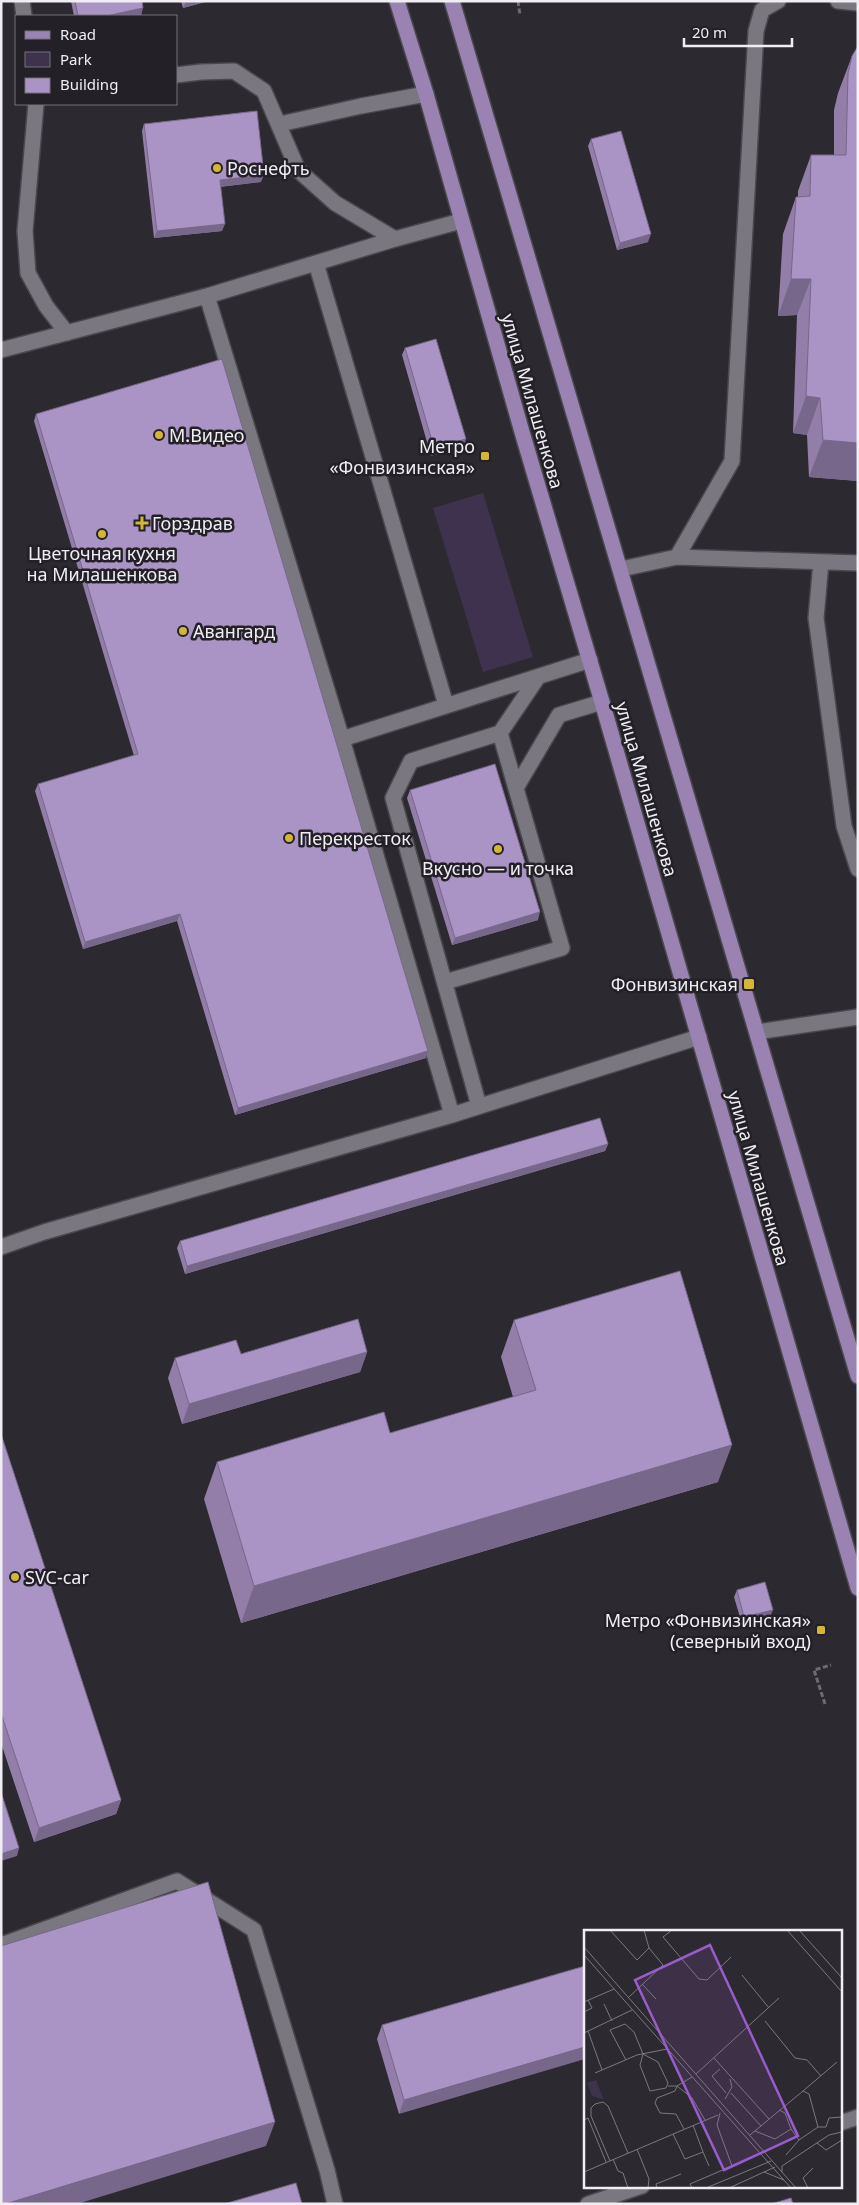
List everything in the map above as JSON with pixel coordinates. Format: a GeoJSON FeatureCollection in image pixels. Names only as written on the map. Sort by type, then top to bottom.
{"type":"FeatureCollection","features":[{"type":"Feature","properties":{"kind":"main road","name":"улица Милашенкова"},"geometry":{"type":"LineString","coordinates":[[397,1],[426,94],[858,1588]]}},
{"type":"Feature","properties":{"kind":"main road","name":"улица Милашенкова"},"geometry":{"type":"LineString","coordinates":[[452,1],[858,1376]]}},
{"type":"Feature","properties":{"kind":"lane"},"geometry":{"type":"LineString","coordinates":[[22,1],[24,15]]}},
{"type":"Feature","properties":{"kind":"lane"},"geometry":{"type":"LineString","coordinates":[[677,557],[732,461],[756,31],[762,10],[778,1]]}},
{"type":"Feature","properties":{"kind":"lane"},"geometry":{"type":"LineString","coordinates":[[838,1],[858,2]]}},
{"type":"Feature","properties":{"kind":"lane"},"geometry":{"type":"LineString","coordinates":[[178,75],[234,71],[264,91],[280,124],[298,170],[335,203],[395,239]]}},
{"type":"Feature","properties":{"kind":"lane"},"geometry":{"type":"LineString","coordinates":[[280,124],[426,94]]}},
{"type":"Feature","properties":{"kind":"lane"},"geometry":{"type":"LineString","coordinates":[[36,105],[25,231],[28,273],[46,306],[67,333]]}},
{"type":"Feature","properties":{"kind":"lane"},"geometry":{"type":"LineString","coordinates":[[1,350],[207,296],[395,239],[462,221]]}},
{"type":"Feature","properties":{"kind":"lane"},"geometry":{"type":"LineString","coordinates":[[316,263],[446,705]]}},
{"type":"Feature","properties":{"kind":"lane"},"geometry":{"type":"LineString","coordinates":[[207,296],[342,739],[452,1115]]}},
{"type":"Feature","properties":{"kind":"lane"},"geometry":{"type":"LineString","coordinates":[[621,569],[677,557],[858,563]]}},
{"type":"Feature","properties":{"kind":"lane"},"geometry":{"type":"LineString","coordinates":[[821,562],[816,618],[844,826],[858,869]]}},
{"type":"Feature","properties":{"kind":"lane"},"geometry":{"type":"LineString","coordinates":[[342,739],[590,660]]}},
{"type":"Feature","properties":{"kind":"lane"},"geometry":{"type":"LineString","coordinates":[[479,1106],[393,798],[411,761],[500,733],[538,677]]}},
{"type":"Feature","properties":{"kind":"lane"},"geometry":{"type":"LineString","coordinates":[[516,788],[559,715],[602,702]]}},
{"type":"Feature","properties":{"kind":"lane"},"geometry":{"type":"LineString","coordinates":[[445,982],[562,948],[500,733]]}},
{"type":"Feature","properties":{"kind":"lane"},"geometry":{"type":"LineString","coordinates":[[757,1032],[858,1017]]}},
{"type":"Feature","properties":{"kind":"lane"},"geometry":{"type":"LineString","coordinates":[[1,1247],[44,1232],[452,1115],[699,1037]]}},
{"type":"Feature","properties":{"kind":"lane"},"geometry":{"type":"LineString","coordinates":[[1,1945],[177,1881],[254,1930],[327,2170],[335,2204]]}},
{"type":"Feature","properties":{"kind":"lane"},"geometry":{"type":"LineString","coordinates":[[842,2122],[858,2117]]}},
{"type":"Feature","properties":{"kind":"lane"},"geometry":{"type":"LineString","coordinates":[[588,2204],[636,2188]]}},
{"type":"Feature","properties":{"kind":"path"},"geometry":{"type":"LineString","coordinates":[[518,1],[520,15]]}},
{"type":"Feature","properties":{"kind":"path"},"geometry":{"type":"LineString","coordinates":[[825,1704],[814,1670],[831,1665]]}},
{"type":"Feature","properties":{"kind":"green space"},"geometry":{"type":"Polygon","coordinates":[[[483,493],[533,657],[483,672],[433,508],[483,493]]]}},
{"type":"Feature","properties":{"kind":"building"},"geometry":{"type":"Polygon","coordinates":[[[75,1],[142,1],[143,8],[111,15],[78,15],[75,1]]]}},
{"type":"Feature","properties":{"kind":"building"},"geometry":{"type":"Polygon","coordinates":[[[858,46],[858,443],[823,440],[820,398],[806,396],[811,279],[791,279],[796,197],[810,196],[811,155],[846,155],[848,73],[852,56],[858,46]]]}},
{"type":"Feature","properties":{"kind":"building"},"geometry":{"type":"Polygon","coordinates":[[[257,111],[264,175],[220,180],[225,224],[157,231],[144,124],[257,111]]]}},
{"type":"Feature","properties":{"kind":"building"},"geometry":{"type":"Polygon","coordinates":[[[621,131],[651,234],[620,243],[591,139],[621,131]]]}},
{"type":"Feature","properties":{"kind":"building"},"geometry":{"type":"Polygon","coordinates":[[[436,339],[466,439],[434,448],[405,348],[436,339]]]}},
{"type":"Feature","properties":{"kind":"building"},"geometry":{"type":"Polygon","coordinates":[[[222,359],[428,1051],[238,1108],[180,914],[85,942],[38,784],[138,754],[36,414],[222,359]]]}},
{"type":"Feature","properties":{"kind":"building"},"geometry":{"type":"Polygon","coordinates":[[[495,764],[540,912],[455,938],[410,790],[495,764]]]}},
{"type":"Feature","properties":{"kind":"building"},"geometry":{"type":"Polygon","coordinates":[[[600,1118],[608,1144],[187,1266],[180,1241],[600,1118]]]}},
{"type":"Feature","properties":{"kind":"building"},"geometry":{"type":"Polygon","coordinates":[[[680,1271],[732,1445],[254,1586],[217,1462],[384,1412],[390,1433],[536,1390],[514,1320],[680,1271]]]}},
{"type":"Feature","properties":{"kind":"building"},"geometry":{"type":"Polygon","coordinates":[[[358,1319],[367,1352],[189,1404],[175,1358],[236,1340],[241,1354],[358,1319]]]}},
{"type":"Feature","properties":{"kind":"building"},"geometry":{"type":"Polygon","coordinates":[[[1,1434],[121,1800],[39,1828],[1,1713],[1,1434]]]}},
{"type":"Feature","properties":{"kind":"building"},"geometry":{"type":"Polygon","coordinates":[[[765,1582],[773,1610],[744,1617],[737,1590],[765,1582]]]}},
{"type":"Feature","properties":{"kind":"building"},"geometry":{"type":"Polygon","coordinates":[[[1,1792],[19,1848],[1,1854],[1,1792]]]}},
{"type":"Feature","properties":{"kind":"building"},"geometry":{"type":"Polygon","coordinates":[[[208,1882],[275,2122],[1,2204],[1,1946],[208,1882]]]}},
{"type":"Feature","properties":{"kind":"building"},"geometry":{"type":"Polygon","coordinates":[[[584,1966],[584,2047],[404,2100],[382,2025],[584,1966]]]}},
{"type":"Feature","properties":{"kind":"building"},"geometry":{"type":"Polygon","coordinates":[[[296,2183],[302,2204],[224,2204],[296,2183]]]}},
{"type":"Feature","properties":{"kind":"building"},"geometry":{"type":"Polygon","coordinates":[[[791,2198],[793,2204],[771,2204],[791,2198]]]}},
{"type":"Feature","properties":{"kind":"place","name":"Роснефть"},"geometry":{"type":"Point","coordinates":[217,168]}},
{"type":"Feature","properties":{"kind":"place","name":"М.Видео"},"geometry":{"type":"Point","coordinates":[159,435]}},
{"type":"Feature","properties":{"kind":"place","name":"Метро «Фонвизинская»"},"geometry":{"type":"Point","coordinates":[485,456]}},
{"type":"Feature","properties":{"kind":"place","name":"Горздрав"},"geometry":{"type":"Point","coordinates":[142,523]}},
{"type":"Feature","properties":{"kind":"place","name":"Цветочная кухня на Милашенкова"},"geometry":{"type":"Point","coordinates":[102,534]}},
{"type":"Feature","properties":{"kind":"place","name":"Авангард"},"geometry":{"type":"Point","coordinates":[183,631]}},
{"type":"Feature","properties":{"kind":"place","name":"Перекресток"},"geometry":{"type":"Point","coordinates":[289,838]}},
{"type":"Feature","properties":{"kind":"place","name":"Вкусно — и точка"},"geometry":{"type":"Point","coordinates":[498,849]}},
{"type":"Feature","properties":{"kind":"place","name":"Фонвизинская"},"geometry":{"type":"Point","coordinates":[749,984]}},
{"type":"Feature","properties":{"kind":"place","name":"SVC-car"},"geometry":{"type":"Point","coordinates":[15,1577]}},
{"type":"Feature","properties":{"kind":"place","name":"Метро «Фонвизинская» (северный вход)"},"geometry":{"type":"Point","coordinates":[821,1630]}}]}
